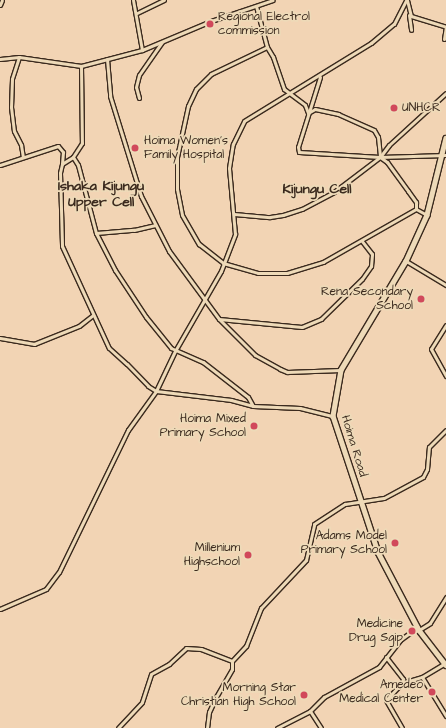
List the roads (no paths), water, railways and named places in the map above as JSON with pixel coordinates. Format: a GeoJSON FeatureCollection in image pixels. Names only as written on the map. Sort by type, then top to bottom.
{"type":"FeatureCollection","features":[{"type":"Feature","properties":{"kind":"main road","name":"Hoima Road"},"geometry":{"type":"LineString","coordinates":[[445,664],[419,629],[378,552],[333,416],[341,370],[406,261],[427,216],[444,154],[446,138]]}},
{"type":"Feature","properties":{"kind":"street"},"geometry":{"type":"LineString","coordinates":[[0,6],[2,0]]}},
{"type":"Feature","properties":{"kind":"street"},"geometry":{"type":"LineString","coordinates":[[133,0],[137,13],[142,50]]}},
{"type":"Feature","properties":{"kind":"street"},"geometry":{"type":"LineString","coordinates":[[137,13],[164,0]]}},
{"type":"Feature","properties":{"kind":"street"},"geometry":{"type":"LineString","coordinates":[[0,58],[19,57],[81,66],[142,50],[273,0]]}},
{"type":"Feature","properties":{"kind":"street"},"geometry":{"type":"LineString","coordinates":[[407,0],[411,30]]}},
{"type":"Feature","properties":{"kind":"street"},"geometry":{"type":"LineString","coordinates":[[0,609],[46,589],[59,572],[128,430],[156,391],[175,350],[188,331],[223,263],[235,234],[229,168],[231,153],[238,132],[248,117],[289,94],[308,81],[320,77],[389,29],[399,17],[407,0]]}},
{"type":"Feature","properties":{"kind":"street"},"geometry":{"type":"LineString","coordinates":[[256,6],[267,47],[289,94],[305,105],[308,112]]}},
{"type":"Feature","properties":{"kind":"street"},"geometry":{"type":"LineString","coordinates":[[408,12],[416,19],[446,27],[444,39]]}},
{"type":"Feature","properties":{"kind":"street"},"geometry":{"type":"LineString","coordinates":[[139,98],[136,87],[139,75],[163,41]]}},
{"type":"Feature","properties":{"kind":"street"},"geometry":{"type":"LineString","coordinates":[[267,47],[224,66],[202,81],[188,106],[181,133],[176,172],[182,215],[199,244],[223,263],[258,273],[287,273],[316,265],[362,241],[416,208]]}},
{"type":"Feature","properties":{"kind":"street"},"geometry":{"type":"LineString","coordinates":[[19,57],[12,79],[11,107],[14,131],[21,145],[23,157]]}},
{"type":"Feature","properties":{"kind":"street"},"geometry":{"type":"LineString","coordinates":[[107,59],[110,96],[141,196],[170,251],[219,319],[255,355],[287,372],[341,370]]}},
{"type":"Feature","properties":{"kind":"street"},"geometry":{"type":"LineString","coordinates":[[62,164],[73,157],[82,144],[81,66]]}},
{"type":"Feature","properties":{"kind":"street"},"geometry":{"type":"LineString","coordinates":[[320,77],[298,146],[299,152],[380,157],[444,154]]}},
{"type":"Feature","properties":{"kind":"street"},"geometry":{"type":"LineString","coordinates":[[234,214],[270,217],[302,209],[345,185],[380,157],[389,145],[446,92]]}},
{"type":"Feature","properties":{"kind":"street"},"geometry":{"type":"LineString","coordinates":[[308,112],[315,109],[338,114],[368,127],[378,137],[380,157],[387,162],[408,191],[416,208],[427,216]]}},
{"type":"Feature","properties":{"kind":"street"},"geometry":{"type":"LineString","coordinates":[[0,165],[58,146],[63,152],[60,188],[63,250],[109,348],[150,388],[156,391],[231,400],[253,406],[289,406],[333,416]]}},
{"type":"Feature","properties":{"kind":"street"},"geometry":{"type":"LineString","coordinates":[[73,157],[78,165],[96,233],[129,293],[160,336],[175,350],[203,362],[248,397],[253,406]]}},
{"type":"Feature","properties":{"kind":"street"},"geometry":{"type":"LineString","coordinates":[[96,233],[134,230],[155,225]]}},
{"type":"Feature","properties":{"kind":"street"},"geometry":{"type":"LineString","coordinates":[[219,319],[302,328],[320,319],[362,279],[371,266],[372,254],[362,241]]}},
{"type":"Feature","properties":{"kind":"street"},"geometry":{"type":"LineString","coordinates":[[406,261],[446,285]]}},
{"type":"Feature","properties":{"kind":"street"},"geometry":{"type":"LineString","coordinates":[[0,338],[34,344],[90,318],[93,315]]}},
{"type":"Feature","properties":{"kind":"street"},"geometry":{"type":"LineString","coordinates":[[90,318],[96,322]]}},
{"type":"Feature","properties":{"kind":"street"},"geometry":{"type":"LineString","coordinates":[[446,325],[431,349],[446,376]]}},
{"type":"Feature","properties":{"kind":"street"},"geometry":{"type":"LineString","coordinates":[[207,728],[210,712],[232,669],[232,662],[246,646],[264,604],[306,560],[314,524],[345,504],[360,500],[384,498],[423,477],[427,469],[428,447],[446,430]]}},
{"type":"Feature","properties":{"kind":"street"},"geometry":{"type":"LineString","coordinates":[[277,728],[310,711],[324,697],[379,667],[400,640],[430,623],[446,597]]}},
{"type":"Feature","properties":{"kind":"street"},"geometry":{"type":"LineString","coordinates":[[118,728],[142,702],[151,674],[169,664],[186,648],[201,649],[232,662]]}},
{"type":"Feature","properties":{"kind":"street"},"geometry":{"type":"LineString","coordinates":[[386,657],[403,679],[402,683]]}},
{"type":"Feature","properties":{"kind":"street"},"geometry":{"type":"LineString","coordinates":[[402,728],[386,700],[402,683],[422,677],[445,664]]}},
{"type":"Feature","properties":{"kind":"street"},"geometry":{"type":"LineString","coordinates":[[422,677],[446,716]]}},
{"type":"Feature","properties":{"kind":"street"},"geometry":{"type":"LineString","coordinates":[[310,711],[321,728]]}},
{"type":"Feature","properties":{"kind":"place","name":"Regional Electrol commission"},"geometry":{"type":"Point","coordinates":[210,24]}},
{"type":"Feature","properties":{"kind":"place","name":"UNHCR"},"geometry":{"type":"Point","coordinates":[394,108]}},
{"type":"Feature","properties":{"kind":"place","name":"Hoima Women’s Family Hospital"},"geometry":{"type":"Point","coordinates":[135,148]}},
{"type":"Feature","properties":{"kind":"place","name":"Rena Secondary School"},"geometry":{"type":"Point","coordinates":[421,299]}},
{"type":"Feature","properties":{"kind":"place","name":"Hoima Mixed Primary School"},"geometry":{"type":"Point","coordinates":[254,426]}},
{"type":"Feature","properties":{"kind":"place","name":"Adams Model Primary School"},"geometry":{"type":"Point","coordinates":[395,543]}},
{"type":"Feature","properties":{"kind":"place","name":"Millenium Highschool"},"geometry":{"type":"Point","coordinates":[248,555]}},
{"type":"Feature","properties":{"kind":"place","name":"Medicine Drug Sgip"},"geometry":{"type":"Point","coordinates":[412,631]}},
{"type":"Feature","properties":{"kind":"place","name":"Amedeo Medical Center"},"geometry":{"type":"Point","coordinates":[432,692]}},
{"type":"Feature","properties":{"kind":"place","name":"Morning Star Christian High School"},"geometry":{"type":"Point","coordinates":[304,695]}},
{"type":"Feature","properties":{"kind":"district","name":"Kijungu Cell"},"geometry":{"type":"Point","coordinates":[317,189]}},
{"type":"Feature","properties":{"kind":"district","name":"Ishaka Kijungu Upper Cell"},"geometry":{"type":"Point","coordinates":[101,194]}}]}
